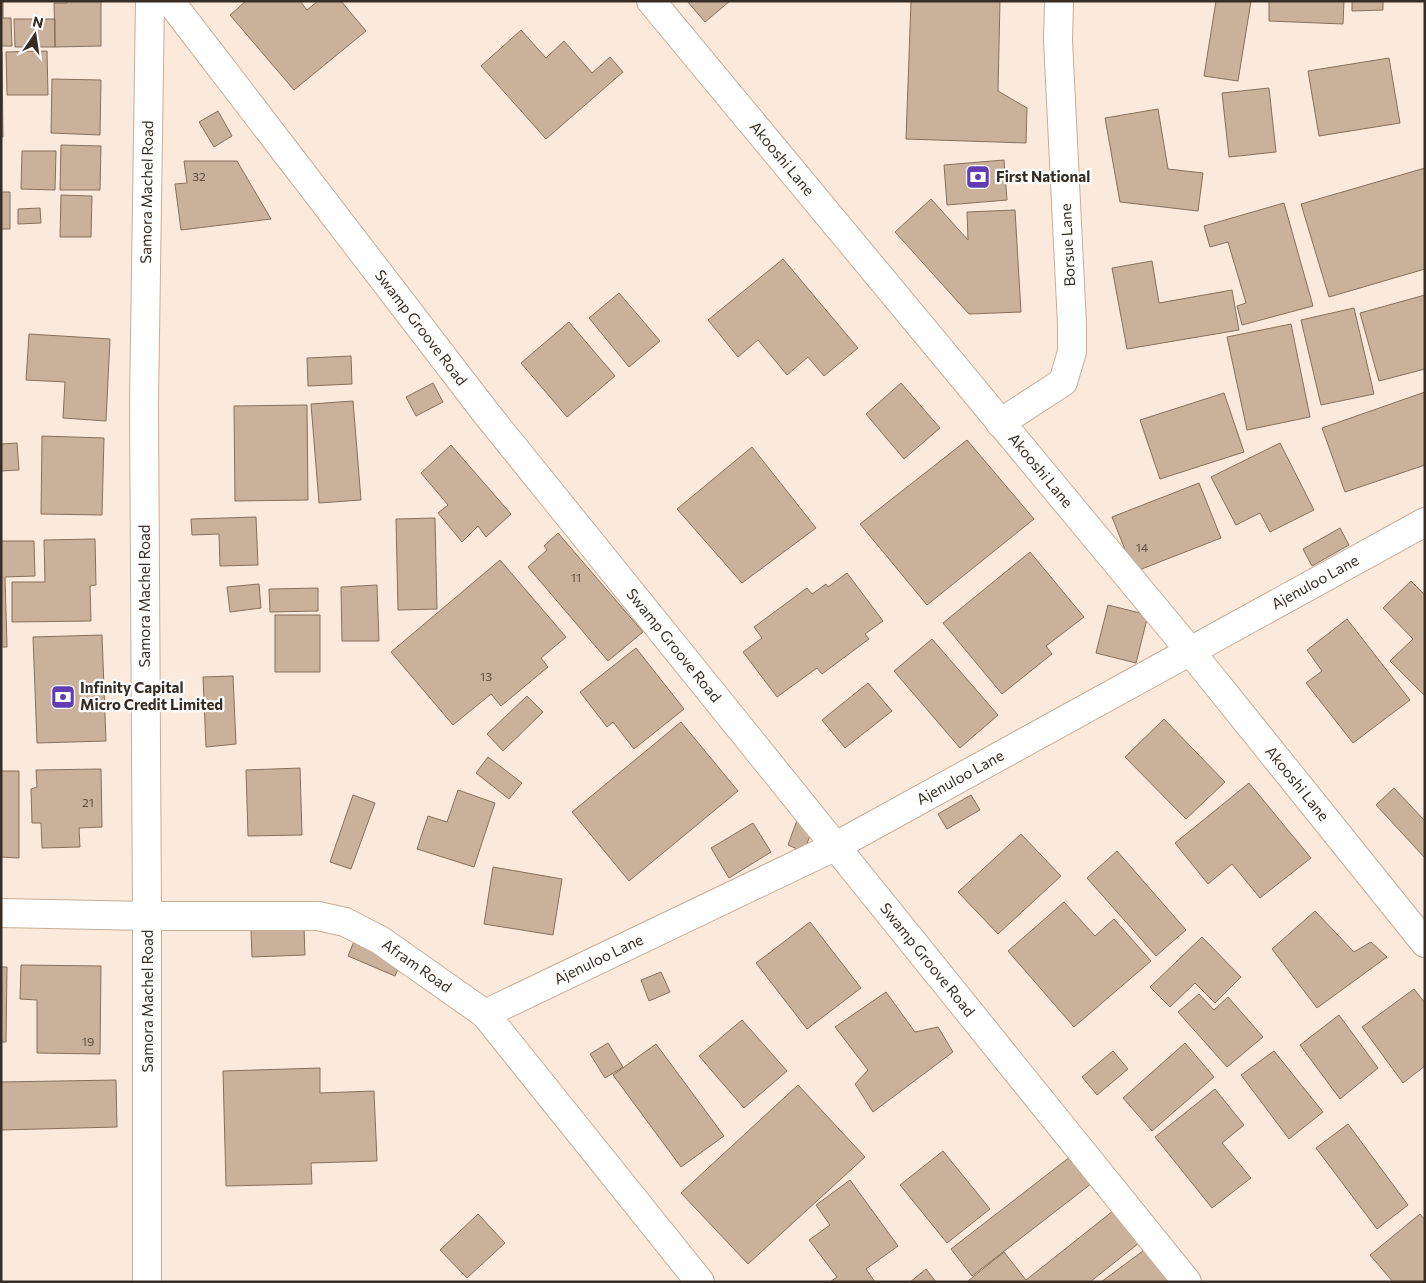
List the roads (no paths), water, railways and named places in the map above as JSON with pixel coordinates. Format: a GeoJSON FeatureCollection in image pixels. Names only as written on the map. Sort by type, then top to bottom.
{"type":"FeatureCollection","features":[{"type":"Feature","properties":{"kind":"street","name":"Samora Machel Road"},"geometry":{"type":"LineString","coordinates":[[147,1282],[148,916],[144,404],[150,1]]}},
{"type":"Feature","properties":{"kind":"street","name":"Swamp Groove Road"},"geometry":{"type":"LineString","coordinates":[[170,1],[486,413],[1187,1282]]}},
{"type":"Feature","properties":{"kind":"street","name":"Akooshi Lane"},"geometry":{"type":"LineString","coordinates":[[651,1],[1190,652],[1425,943]]}},
{"type":"Feature","properties":{"kind":"street","name":"Borsue Lane"},"geometry":{"type":"LineString","coordinates":[[1000,423],[1063,382],[1072,352],[1072,315],[1058,40],[1059,1]]}},
{"type":"Feature","properties":{"kind":"street","name":"Ajenuloo Lane"},"geometry":{"type":"LineString","coordinates":[[485,1014],[836,846],[1425,522]]}},
{"type":"Feature","properties":{"kind":"street","name":"Afram Road"},"geometry":{"type":"LineString","coordinates":[[1,913],[148,916],[318,916],[345,922],[380,940],[485,1014],[700,1282]]}},
{"type":"Feature","properties":{"kind":"place","name":"First National"},"geometry":{"type":"Point","coordinates":[978,177]}},
{"type":"Feature","properties":{"kind":"place","name":"Infinity Capital Micro Credit Limited"},"geometry":{"type":"Point","coordinates":[63,697]}}]}
